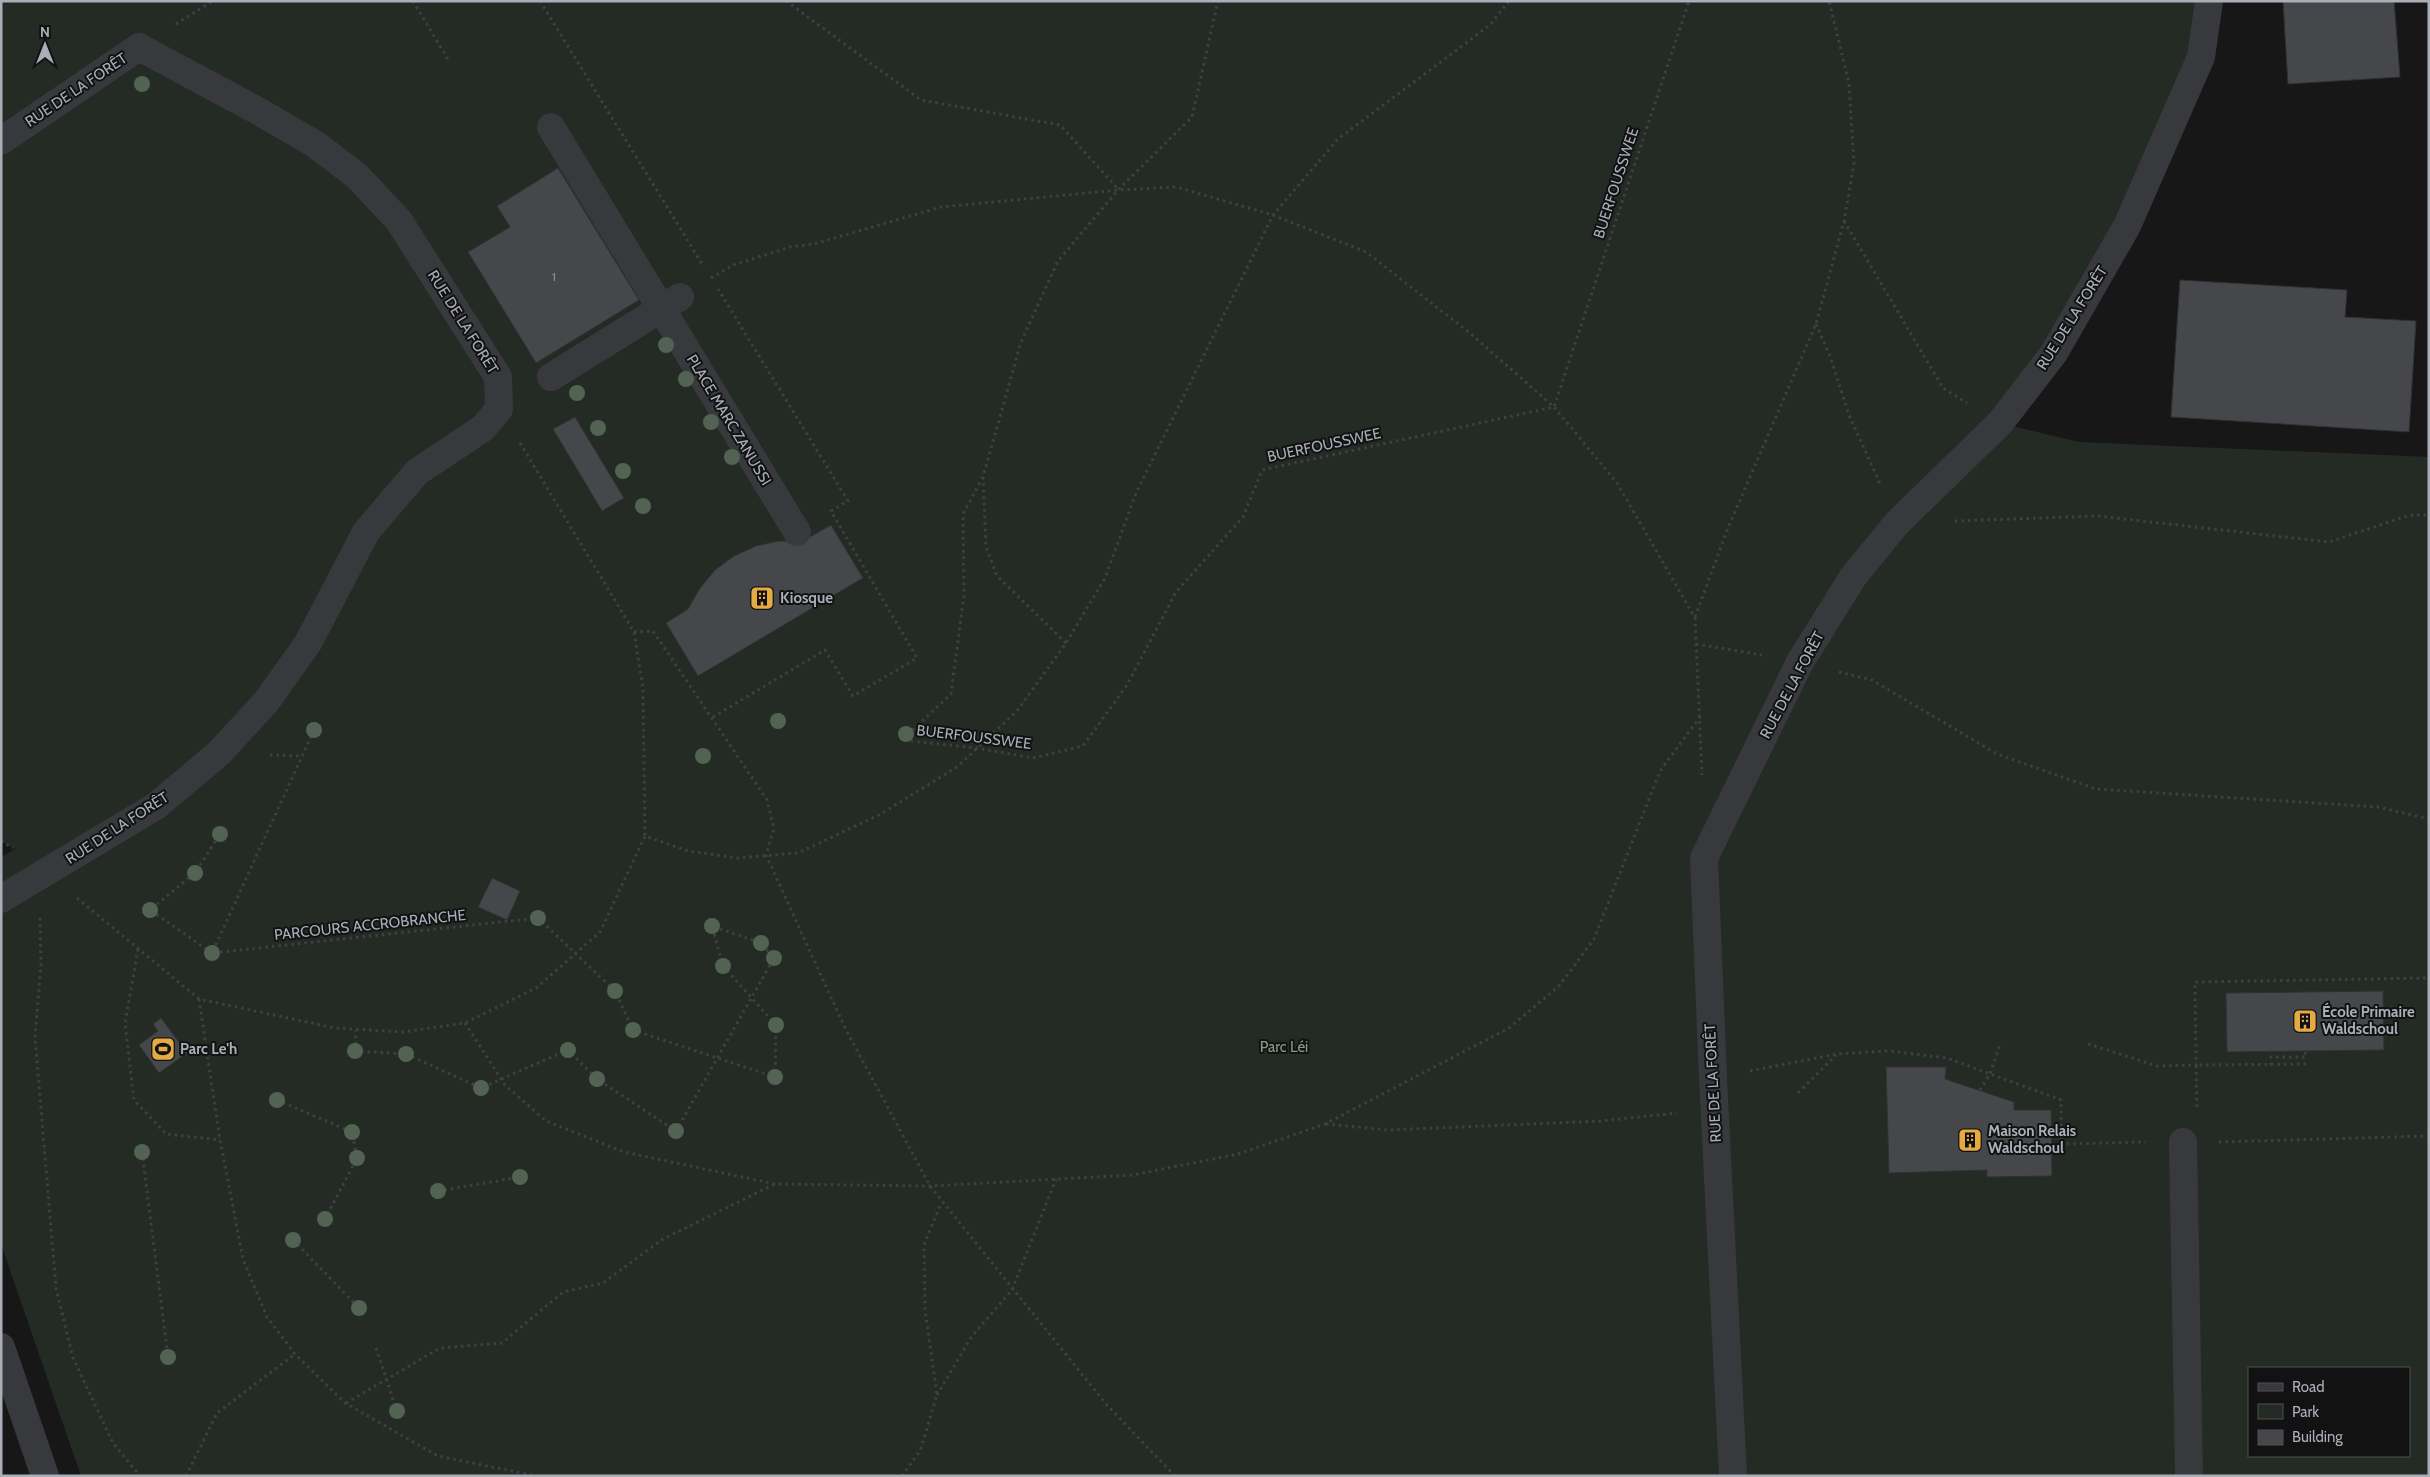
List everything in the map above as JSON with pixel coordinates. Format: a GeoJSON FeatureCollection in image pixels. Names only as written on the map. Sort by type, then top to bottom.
{"type":"FeatureCollection","features":[{"type":"Feature","properties":{"kind":"street","name":"RUE DE LA FORÊT"},"geometry":{"type":"LineString","coordinates":[[1733,1476],[1712,1078],[1704,858],[1800,662],[1853,577],[1897,523],[2000,423],[2054,354],[2127,226],[2201,57],[2209,1]]}},
{"type":"Feature","properties":{"kind":"street","name":"RUE DE LA FORÊT"},"geometry":{"type":"LineString","coordinates":[[1,141],[139,47],[260,112],[314,144],[357,176],[399,221],[498,377],[499,409],[483,428],[417,472],[366,532],[308,643],[266,702],[219,753],[156,806],[1,899]]}},
{"type":"Feature","properties":{"kind":"street","name":"PLACE MARC ZANUSSI"},"geometry":{"type":"LineString","coordinates":[[552,127],[671,303],[797,532]]}},
{"type":"Feature","properties":{"kind":"street"},"geometry":{"type":"LineString","coordinates":[[550,377],[671,303]]}},
{"type":"Feature","properties":{"kind":"street"},"geometry":{"type":"LineString","coordinates":[[2189,1476],[2190,1142]]}},
{"type":"Feature","properties":{"kind":"street"},"geometry":{"type":"LineString","coordinates":[[1,1347],[45,1476]]}},
{"type":"Feature","properties":{"kind":"path"},"geometry":{"type":"LineString","coordinates":[[413,1],[449,61]]}},
{"type":"Feature","properties":{"kind":"path"},"geometry":{"type":"LineString","coordinates":[[786,1],[921,100],[1060,125],[1118,190]]}},
{"type":"Feature","properties":{"kind":"path"},"geometry":{"type":"LineString","coordinates":[[1066,643],[997,576],[986,547],[983,477],[1021,342],[1058,261],[1118,190],[1192,118],[1218,1]]}},
{"type":"Feature","properties":{"kind":"path"},"geometry":{"type":"LineString","coordinates":[[645,836],[688,851],[738,858],[798,853],[879,814],[957,767],[1017,710],[1066,643],[1105,578],[1136,493],[1273,215],[1338,139],[1490,25],[1509,1]]}},
{"type":"Feature","properties":{"kind":"path","name":"BUERFOUSSWEE"},"geometry":{"type":"LineString","coordinates":[[983,477],[963,514],[964,596],[951,694],[902,740],[977,748],[1032,758],[1083,746],[1127,685],[1176,592],[1242,516],[1262,470],[1554,407],[1689,1]]}},
{"type":"Feature","properties":{"kind":"path"},"geometry":{"type":"LineString","coordinates":[[1702,783],[1695,618],[1728,528],[1816,324],[1844,222],[1854,164],[1848,83],[1829,1]]}},
{"type":"Feature","properties":{"kind":"path"},"geometry":{"type":"LineString","coordinates":[[705,282],[733,265],[790,247],[814,244],[941,207],[1118,190],[1176,187],[1273,215],[1366,252],[1471,334],[1554,407],[1617,483],[1695,618]]}},
{"type":"Feature","properties":{"kind":"path"},"geometry":{"type":"LineString","coordinates":[[1844,222],[1943,388],[2000,423]]}},
{"type":"Feature","properties":{"kind":"path"},"geometry":{"type":"LineString","coordinates":[[1816,324],[1830,356],[1850,415],[1897,523]]}},
{"type":"Feature","properties":{"kind":"path"},"geometry":{"type":"LineString","coordinates":[[46,873],[199,999],[335,1028],[402,1032],[466,1023],[536,988],[600,932],[645,836],[643,688],[634,632],[499,409]]}},
{"type":"Feature","properties":{"kind":"path"},"geometry":{"type":"LineString","coordinates":[[1954,521],[2097,516],[2329,542],[2410,515],[2429,515]]}},
{"type":"Feature","properties":{"kind":"path"},"geometry":{"type":"LineString","coordinates":[[634,632],[653,631],[713,717],[767,800],[774,829],[766,855],[845,1028],[930,1186],[1012,1290],[1106,1404],[1175,1476]]}},
{"type":"Feature","properties":{"kind":"path"},"geometry":{"type":"LineString","coordinates":[[1696,644],[1800,662],[1872,680],[1996,754],[2096,789],[2378,807],[2429,819]]}},
{"type":"Feature","properties":{"kind":"path"},"geometry":{"type":"LineString","coordinates":[[466,1023],[505,1085],[546,1121],[624,1152],[775,1184],[930,1186],[1133,1175],[1238,1154],[1325,1124],[1509,1028],[1559,986],[1594,939],[1660,771],[1700,717]]}},
{"type":"Feature","properties":{"kind":"path"},"geometry":{"type":"LineString","coordinates":[[220,834],[195,873],[150,910],[212,953],[314,730]]}},
{"type":"Feature","properties":{"kind":"path","name":"PARCOURS ACCROBRANCHE"},"geometry":{"type":"LineString","coordinates":[[212,953],[538,918],[615,991],[633,1030],[709,1055],[718,1058],[728,1061],[775,1077],[776,1025],[763,1010],[756,1003],[749,996],[743,988],[722,966],[712,926],[760,943],[774,958],[770,967],[760,984],[755,993],[750,1002],[726,1045],[720,1053],[716,1062],[676,1131],[597,1079],[568,1050],[481,1088],[406,1054],[355,1051],[356,1030]]}},
{"type":"Feature","properties":{"kind":"path"},"geometry":{"type":"LineString","coordinates":[[138,949],[125,1023],[134,1100],[166,1134],[220,1140]]}},
{"type":"Feature","properties":{"kind":"path"},"geometry":{"type":"LineString","coordinates":[[41,964],[35,1036],[56,1288],[73,1358],[113,1443],[140,1476]]}},
{"type":"Feature","properties":{"kind":"path"},"geometry":{"type":"LineString","coordinates":[[2190,1142],[2196,1065],[2195,982],[2429,978]]}},
{"type":"Feature","properties":{"kind":"path"},"geometry":{"type":"LineString","coordinates":[[199,999],[220,1140],[243,1259],[266,1317],[295,1354],[345,1403],[438,1456],[536,1476]]}},
{"type":"Feature","properties":{"kind":"path"},"geometry":{"type":"LineString","coordinates":[[2088,1044],[2157,1066],[2310,1064]]}},
{"type":"Feature","properties":{"kind":"path"},"geometry":{"type":"LineString","coordinates":[[1980,1090],[1990,1074],[2000,1045]]}},
{"type":"Feature","properties":{"kind":"path"},"geometry":{"type":"LineString","coordinates":[[1712,1078],[1836,1054],[1889,1051],[1947,1058],[2061,1100],[2061,1144],[2429,1136]]}},
{"type":"Feature","properties":{"kind":"path"},"geometry":{"type":"LineString","coordinates":[[2271,1065],[2271,1057],[2306,1057],[2305,1051]]}},
{"type":"Feature","properties":{"kind":"path"},"geometry":{"type":"LineString","coordinates":[[1798,1093],[1836,1054]]}},
{"type":"Feature","properties":{"kind":"path"},"geometry":{"type":"LineString","coordinates":[[277,1100],[352,1132],[357,1158],[325,1219]]}},
{"type":"Feature","properties":{"kind":"path"},"geometry":{"type":"LineString","coordinates":[[1325,1124],[1388,1130],[1600,1121],[1714,1109]]}},
{"type":"Feature","properties":{"kind":"path"},"geometry":{"type":"LineString","coordinates":[[142,1152],[168,1357]]}},
{"type":"Feature","properties":{"kind":"path"},"geometry":{"type":"LineString","coordinates":[[438,1192],[520,1177]]}},
{"type":"Feature","properties":{"kind":"path"},"geometry":{"type":"LineString","coordinates":[[902,1476],[920,1451],[937,1395],[972,1336],[1012,1290],[1056,1179]]}},
{"type":"Feature","properties":{"kind":"path"},"geometry":{"type":"LineString","coordinates":[[345,1403],[440,1348],[502,1343],[562,1292],[603,1283],[663,1239],[775,1184]]}},
{"type":"Feature","properties":{"kind":"path"},"geometry":{"type":"LineString","coordinates":[[937,1395],[925,1310],[924,1245],[941,1202]]}},
{"type":"Feature","properties":{"kind":"path"},"geometry":{"type":"LineString","coordinates":[[293,1240],[359,1308]]}},
{"type":"Feature","properties":{"kind":"path"},"geometry":{"type":"LineString","coordinates":[[376,1348],[397,1411]]}},
{"type":"Feature","properties":{"kind":"path"},"geometry":{"type":"LineString","coordinates":[[186,1476],[216,1414],[295,1354]]}},
{"type":"Feature","properties":{"kind":"green space","name":"Parc Léi"},"geometry":{"type":"Polygon","coordinates":[[[1,1],[2209,1],[2127,226],[2000,423],[2079,442],[2429,457],[2429,1476],[81,1476],[1,1244],[1,857],[15,849],[1,841],[1,1]]]}},
{"type":"Feature","properties":{"kind":"building"},"geometry":{"type":"Polygon","coordinates":[[[2283,1],[2394,1],[2400,77],[2288,84],[2283,1]]]}},
{"type":"Feature","properties":{"kind":"building"},"geometry":{"type":"Polygon","coordinates":[[[558,168],[639,300],[536,363],[468,252],[510,227],[497,206],[558,168]]]}},
{"type":"Feature","properties":{"kind":"building"},"geometry":{"type":"Polygon","coordinates":[[[2180,280],[2347,290],[2345,317],[2416,321],[2409,432],[2171,417],[2180,280]]]}},
{"type":"Feature","properties":{"kind":"building"},"geometry":{"type":"Polygon","coordinates":[[[575,417],[624,498],[602,511],[553,429],[575,417]]]}},
{"type":"Feature","properties":{"kind":"building","name":"Kiosque"},"geometry":{"type":"Polygon","coordinates":[[[831,525],[863,578],[698,676],[666,623],[688,609],[700,588],[715,570],[734,556],[756,546],[778,541],[803,541],[831,525]]]}},
{"type":"Feature","properties":{"kind":"building"},"geometry":{"type":"Polygon","coordinates":[[[492,878],[520,891],[507,920],[478,907],[492,878]]]}},
{"type":"Feature","properties":{"kind":"building","name":"École Primaire Waldschoul"},"geometry":{"type":"Polygon","coordinates":[[[2383,991],[2384,1050],[2227,1052],[2226,993],[2383,991]]]}},
{"type":"Feature","properties":{"kind":"building","name":"Parc Le'h"},"geometry":{"type":"Polygon","coordinates":[[[161,1018],[187,1053],[159,1073],[139,1045],[158,1031],[153,1024],[161,1018]]]}},
{"type":"Feature","properties":{"kind":"building","name":"Maison Relais Waldschoul"},"geometry":{"type":"Polygon","coordinates":[[[1886,1067],[1946,1067],[1945,1079],[2014,1102],[2014,1110],[2051,1110],[2052,1176],[1987,1177],[1987,1170],[1889,1173],[1886,1067]]]}},
{"type":"Feature","properties":{"kind":"place","name":"Kiosque"},"geometry":{"type":"Point","coordinates":[762,598]}},
{"type":"Feature","properties":{"kind":"place","name":"École Primaire Waldschoul"},"geometry":{"type":"Point","coordinates":[2305,1021]}},
{"type":"Feature","properties":{"kind":"place","name":"Parc Le'h"},"geometry":{"type":"Point","coordinates":[163,1049]}},
{"type":"Feature","properties":{"kind":"place","name":"Maison Relais Waldschoul"},"geometry":{"type":"Point","coordinates":[1970,1140]}}]}
